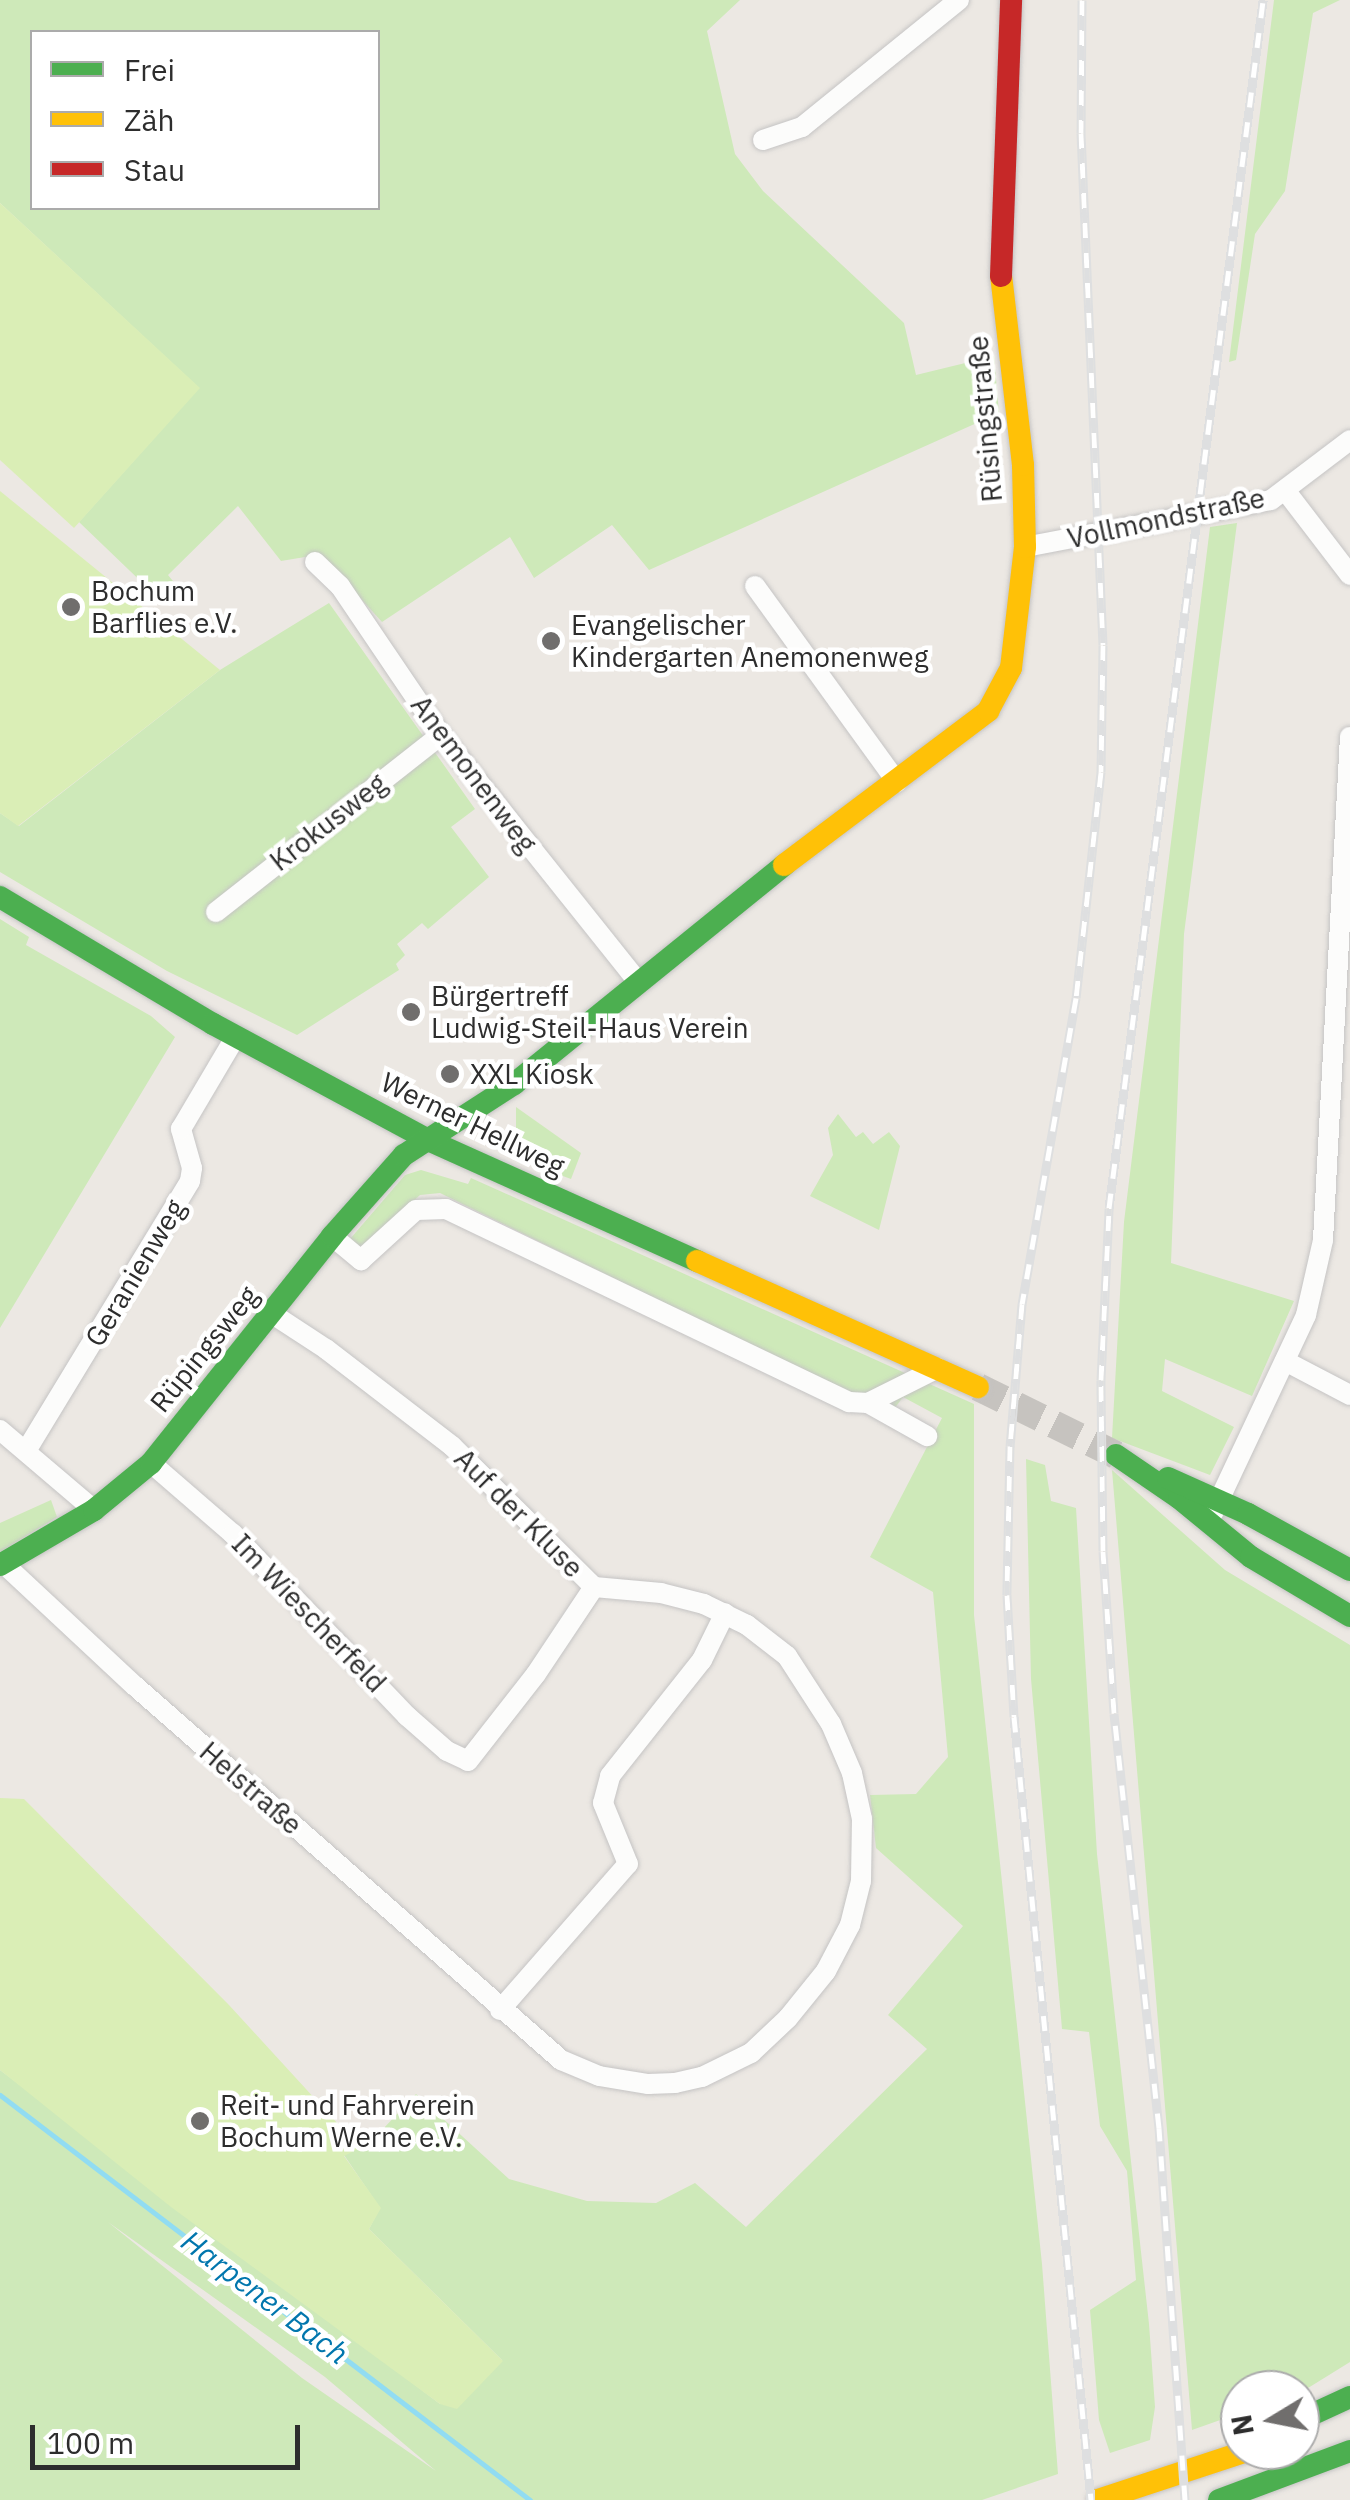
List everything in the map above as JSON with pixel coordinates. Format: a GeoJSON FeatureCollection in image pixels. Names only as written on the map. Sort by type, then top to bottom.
{"type":"FeatureCollection","features":[{"type":"Feature","properties":{"kind":"main road","name":"Rüsingstraße"},"geometry":{"type":"LineString","coordinates":[[428,1140],[514,1084],[756,886],[988,711],[1003,686],[1011,668],[1020,618],[1024,547],[1023,464],[1002,272],[1011,0]]}},
{"type":"Feature","properties":{"kind":"main road","name":"Werner Hellweg"},"geometry":{"type":"LineString","coordinates":[[0,897],[236,1036],[428,1140],[978,1387]]}},
{"type":"Feature","properties":{"kind":"main road","name":"Rüpingsweg"},"geometry":{"type":"LineString","coordinates":[[2,1565],[94,1510],[150,1463],[332,1236],[404,1155],[428,1140]]}},
{"type":"Feature","properties":{"kind":"main road"},"geometry":{"type":"LineString","coordinates":[[1350,1570],[1220,1502],[1116,1455],[1178,1498],[1251,1557],[1350,1616]]}},
{"type":"Feature","properties":{"kind":"main road"},"geometry":{"type":"LineString","coordinates":[[1320,2411],[1350,2397]]}},
{"type":"Feature","properties":{"kind":"main road"},"geometry":{"type":"LineString","coordinates":[[1320,2425],[1350,2415]]}},
{"type":"Feature","properties":{"kind":"main road"},"geometry":{"type":"LineString","coordinates":[[1219,2500],[1350,2451]]}},
{"type":"Feature","properties":{"kind":"main road"},"geometry":{"type":"LineString","coordinates":[[1098,2500],[1220,2460]]}},
{"type":"Feature","properties":{"kind":"main road"},"geometry":{"type":"LineString","coordinates":[[1273,2500],[1350,2477]]}},
{"type":"Feature","properties":{"kind":"street"},"geometry":{"type":"LineString","coordinates":[[764,140],[802,127],[959,0]]}},
{"type":"Feature","properties":{"kind":"street","name":"Vollmondstraße"},"geometry":{"type":"LineString","coordinates":[[1024,547],[1254,504],[1285,490],[1350,440]]}},
{"type":"Feature","properties":{"kind":"street"},"geometry":{"type":"LineString","coordinates":[[1285,490],[1350,574]]}},
{"type":"Feature","properties":{"kind":"street","name":"Anemonenweg"},"geometry":{"type":"LineString","coordinates":[[314,562],[340,586],[441,735],[639,983]]}},
{"type":"Feature","properties":{"kind":"street"},"geometry":{"type":"LineString","coordinates":[[755,586],[897,782]]}},
{"type":"Feature","properties":{"kind":"street","name":"Krokusweg"},"geometry":{"type":"LineString","coordinates":[[216,912],[441,735]]}},
{"type":"Feature","properties":{"kind":"street"},"geometry":{"type":"LineString","coordinates":[[1206,1523],[1220,1502],[1285,1361],[1314,1287],[1339,1179],[1350,737]]}},
{"type":"Feature","properties":{"kind":"street","name":"Geranienweg"},"geometry":{"type":"LineString","coordinates":[[26,1451],[190,1181],[192,1168],[181,1130],[236,1036]]}},
{"type":"Feature","properties":{"kind":"street"},"geometry":{"type":"LineString","coordinates":[[332,1236],[361,1260],[416,1210],[446,1208],[849,1402],[868,1403],[928,1436]]}},
{"type":"Feature","properties":{"kind":"street","name":"Auf der Kluse"},"geometry":{"type":"LineString","coordinates":[[271,1313],[326,1349],[452,1446],[594,1587],[536,1674],[468,1761]]}},
{"type":"Feature","properties":{"kind":"street"},"geometry":{"type":"LineString","coordinates":[[1285,1361],[1350,1395]]}},
{"type":"Feature","properties":{"kind":"street"},"geometry":{"type":"LineString","coordinates":[[868,1403],[938,1368]]}},
{"type":"Feature","properties":{"kind":"street"},"geometry":{"type":"LineString","coordinates":[[0,1430],[94,1510]]}},
{"type":"Feature","properties":{"kind":"street","name":"Im Wiescherfeld"},"geometry":{"type":"LineString","coordinates":[[150,1463],[234,1534],[407,1716],[448,1752],[468,1761]]}},
{"type":"Feature","properties":{"kind":"street","name":"Helstraße"},"geometry":{"type":"LineString","coordinates":[[2,1565],[500,2010],[561,2060],[598,2076],[648,2084],[702,2077],[751,2052],[788,2018],[826,1972],[850,1925],[861,1882],[862,1819],[852,1773],[814,1692],[787,1656],[725,1613],[661,1594],[594,1587]]}},
{"type":"Feature","properties":{"kind":"street"},"geometry":{"type":"LineString","coordinates":[[500,2010],[628,1864],[603,1803],[610,1776],[702,1660],[725,1613]]}},
{"type":"Feature","properties":{"kind":"green space"},"geometry":{"type":"Polygon","coordinates":[[[0,0],[740,0],[707,31],[735,154],[763,191],[904,323],[916,375],[994,356],[999,413],[649,570],[612,525],[534,578],[510,537],[382,622],[352,589],[311,556],[281,561],[238,506],[168,575],[177,586],[154,594],[79,522],[199,388],[0,203],[0,0]]]}},
{"type":"Feature","properties":{"kind":"green space"},"geometry":{"type":"Polygon","coordinates":[[[1274,0],[1340,0],[1313,13],[1285,191],[1255,234],[1236,360],[1229,362],[1274,0]]]}},
{"type":"Feature","properties":{"kind":"green space"},"geometry":{"type":"Polygon","coordinates":[[[0,203],[200,388],[74,528],[0,460],[0,203]]]}},
{"type":"Feature","properties":{"kind":"green space","name":"Bochum Barflies e.V."},"geometry":{"type":"Polygon","coordinates":[[[0,491],[220,670],[18,826],[0,813],[0,491]]]}},
{"type":"Feature","properties":{"kind":"green space"},"geometry":{"type":"Polygon","coordinates":[[[1237,523],[1184,934],[1171,1263],[1294,1301],[1252,1396],[1165,1359],[1162,1391],[1234,1427],[1210,1475],[1112,1438],[1124,1222],[1210,527],[1237,523]]]}},
{"type":"Feature","properties":{"kind":"green space"},"geometry":{"type":"Polygon","coordinates":[[[329,603],[475,809],[451,827],[489,877],[428,929],[422,923],[397,944],[405,955],[396,964],[399,970],[297,1035],[167,971],[0,872],[0,813],[19,826],[220,670],[329,603]]]}},
{"type":"Feature","properties":{"kind":"green space"},"geometry":{"type":"Polygon","coordinates":[[[0,919],[29,937],[26,945],[151,1016],[175,1037],[0,1328],[0,919]]]}},
{"type":"Feature","properties":{"kind":"green space"},"geometry":{"type":"Polygon","coordinates":[[[516,1107],[581,1153],[571,1179],[516,1159],[516,1107]]]}},
{"type":"Feature","properties":{"kind":"green space"},"geometry":{"type":"Polygon","coordinates":[[[838,1114],[856,1137],[863,1132],[873,1144],[889,1132],[900,1146],[879,1230],[810,1196],[833,1155],[828,1128],[838,1114]]]}},
{"type":"Feature","properties":{"kind":"green space"},"geometry":{"type":"Polygon","coordinates":[[[421,1170],[468,1184],[471,1178],[974,1404],[974,1615],[1042,2264],[1058,2474],[982,2500],[0,2500],[0,2070],[440,2404],[502,2360],[369,2229],[380,2208],[344,2155],[382,2130],[416,2094],[509,2179],[587,2201],[656,2203],[695,2183],[746,2227],[927,2049],[888,2015],[963,1926],[876,1848],[870,1795],[916,1794],[948,1757],[933,1592],[870,1557],[942,1418],[903,1397],[894,1409],[858,1398],[440,1193],[420,1195],[362,1248],[350,1239],[405,1175],[421,1170]],[[108,2222],[302,2378],[436,2471],[325,2377],[108,2222]]]}},
{"type":"Feature","properties":{"kind":"green space"},"geometry":{"type":"Polygon","coordinates":[[[1026,1459],[1045,1465],[1051,1501],[1076,1508],[1097,1854],[1149,2324],[1155,2407],[1150,2440],[1110,2453],[1099,2420],[1090,2310],[1136,2280],[1127,2171],[1100,2126],[1089,2032],[1062,2029],[1031,1679],[1026,1459]]]}},
{"type":"Feature","properties":{"kind":"green space"},"geometry":{"type":"Polygon","coordinates":[[[1112,1470],[1225,1570],[1350,1645],[1350,2362],[1320,2381],[1320,2370],[1220,2370],[1220,2420],[1192,2430],[1112,1470]]]}},
{"type":"Feature","properties":{"kind":"green space"},"geometry":{"type":"Polygon","coordinates":[[[51,1500],[57,1517],[0,1552],[0,1523],[51,1500]]]}},
{"type":"Feature","properties":{"kind":"green space","name":"Reit- und Fahrverein Bochum Werne e.V."},"geometry":{"type":"Polygon","coordinates":[[[0,1798],[24,1799],[229,2005],[360,2148],[344,2156],[381,2208],[369,2229],[503,2361],[457,2409],[440,2404],[171,2207],[0,2070],[0,1798]]]}},
{"type":"Feature","properties":{"kind":"waterway","name":"Harpener Bach"},"geometry":{"type":"LineString","coordinates":[[0,2095],[530,2500]]}},
{"type":"Feature","properties":{"kind":"tunnel"},"geometry":{"type":"LineString","coordinates":[[978,1387],[1116,1455]]}},
{"type":"Feature","properties":{"kind":"railway"},"geometry":{"type":"LineString","coordinates":[[1082,0],[1081,133],[1103,645],[1101,772],[1076,998],[1022,1304],[1010,1446],[1007,1595],[1014,1717],[1091,2500]]}},
{"type":"Feature","properties":{"kind":"railway"},"geometry":{"type":"LineString","coordinates":[[1185,2500],[1159,2128],[1114,1713],[1103,1551],[1101,1380],[1109,1208],[1263,0]]}},
{"type":"Feature","properties":{"kind":"traffic: fast"},"geometry":{"type":"LineString","coordinates":[[0,1565],[94,1510],[151,1463],[332,1236],[404,1155],[514,1084],[784,865]]}},
{"type":"Feature","properties":{"kind":"traffic: fast"},"geometry":{"type":"LineString","coordinates":[[0,897],[213,1024],[428,1140],[697,1261]]}},
{"type":"Feature","properties":{"kind":"traffic: fast"},"geometry":{"type":"LineString","coordinates":[[1116,1455],[1179,1498],[1251,1557],[1350,1616]]}},
{"type":"Feature","properties":{"kind":"traffic: fast"},"geometry":{"type":"LineString","coordinates":[[1168,1478],[1248,1514],[1350,1570]]}},
{"type":"Feature","properties":{"kind":"traffic: fast"},"geometry":{"type":"LineString","coordinates":[[1320,2411],[1350,2397]]}},
{"type":"Feature","properties":{"kind":"traffic: fast"},"geometry":{"type":"LineString","coordinates":[[1219,2500],[1350,2451]]}},
{"type":"Feature","properties":{"kind":"traffic: slow"},"geometry":{"type":"LineString","coordinates":[[784,865],[988,711],[1011,668],[1025,547],[1023,465],[1001,276]]}},
{"type":"Feature","properties":{"kind":"traffic: slow"},"geometry":{"type":"LineString","coordinates":[[697,1261],[978,1387]]}},
{"type":"Feature","properties":{"kind":"traffic: slow"},"geometry":{"type":"LineString","coordinates":[[1098,2500],[1220,2460]]}},
{"type":"Feature","properties":{"kind":"traffic: jam"},"geometry":{"type":"LineString","coordinates":[[1001,276],[1011,0]]}},
{"type":"Feature","properties":{"kind":"place","name":"Bochum Barflies e.V."},"geometry":{"type":"Point","coordinates":[71,607]}},
{"type":"Feature","properties":{"kind":"place","name":"Evangelischer Kindergarten Anemonenweg"},"geometry":{"type":"Point","coordinates":[551,641]}},
{"type":"Feature","properties":{"kind":"place","name":"Bürgertreff Ludwig-Steil-Haus Verein"},"geometry":{"type":"Point","coordinates":[411,1012]}},
{"type":"Feature","properties":{"kind":"place","name":"XXL Kiosk"},"geometry":{"type":"Point","coordinates":[450,1074]}},
{"type":"Feature","properties":{"kind":"place","name":"Reit- und Fahrverein Bochum Werne e.V."},"geometry":{"type":"Point","coordinates":[200,2121]}}]}
